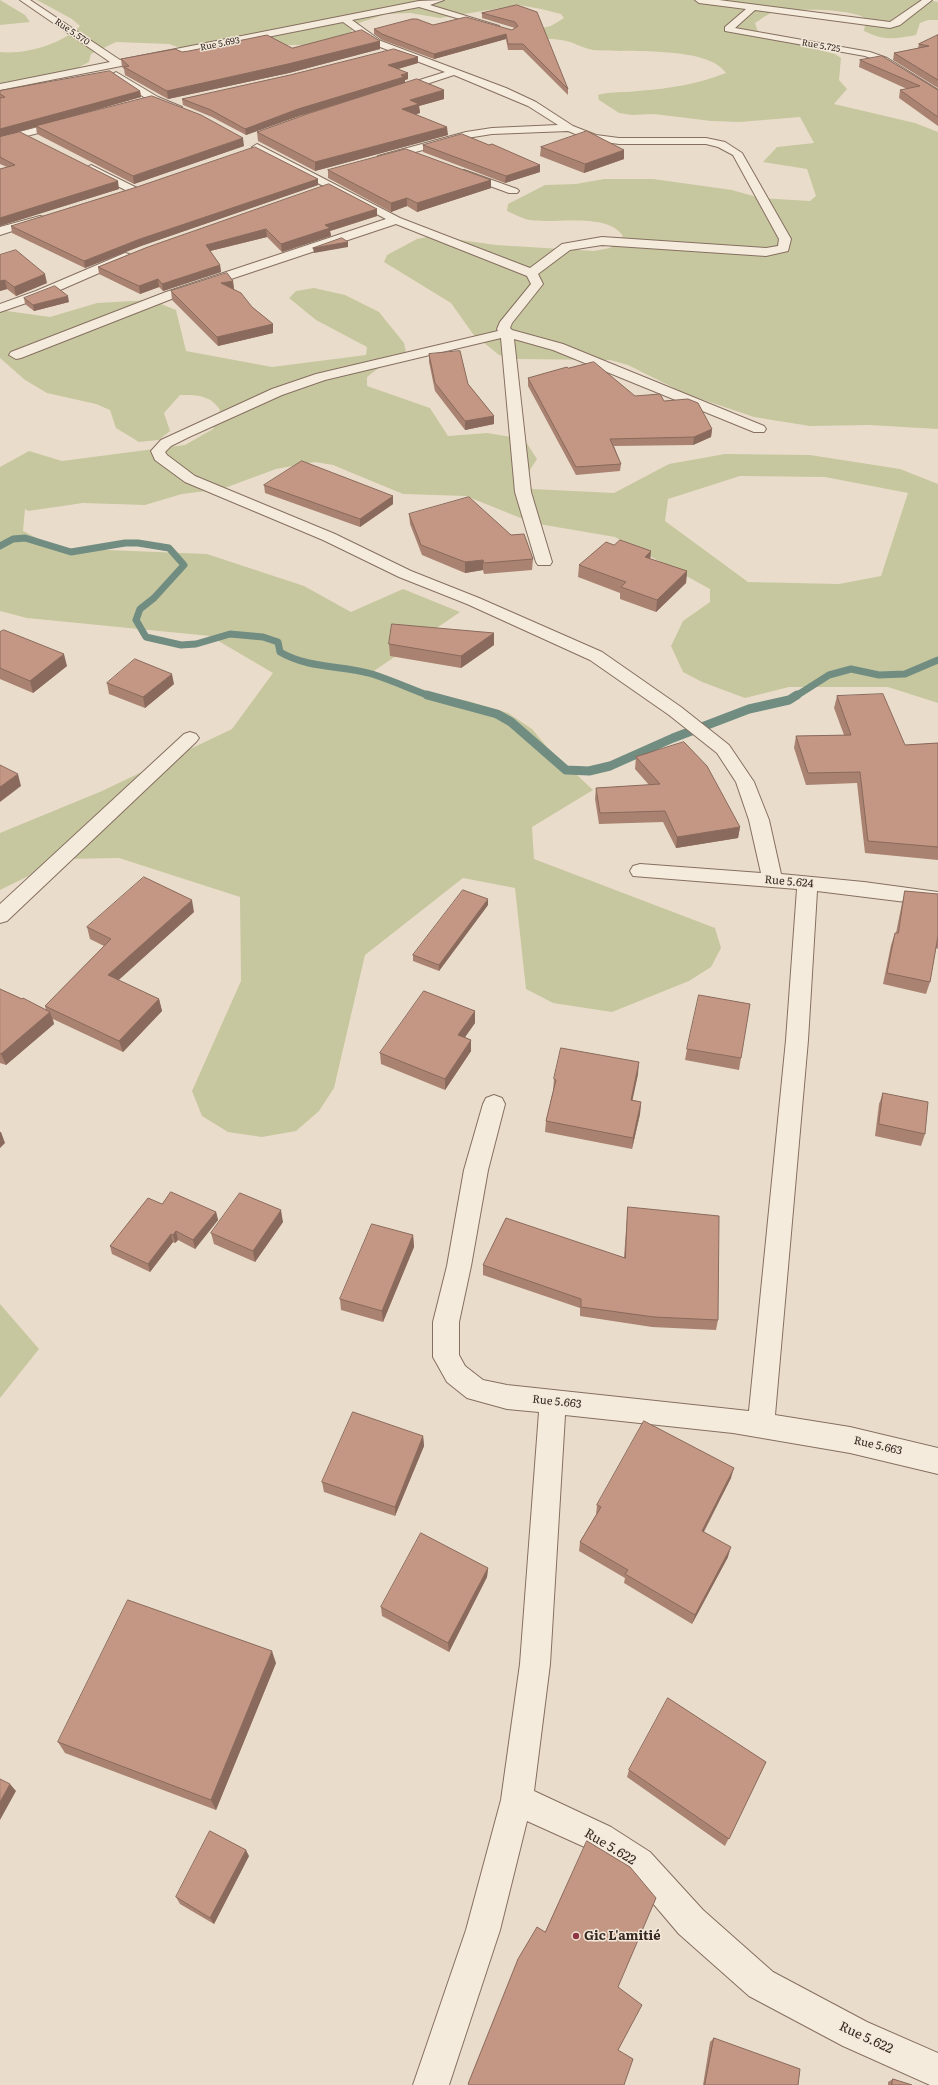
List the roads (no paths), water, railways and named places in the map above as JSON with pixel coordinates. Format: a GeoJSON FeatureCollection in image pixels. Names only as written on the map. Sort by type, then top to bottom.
{"type":"FeatureCollection","features":[{"type":"Feature","properties":{"kind":"street","name":"Rue 5.570"},"geometry":{"type":"LineString","coordinates":[[24,0],[119,64]]}},
{"type":"Feature","properties":{"kind":"street"},"geometry":{"type":"LineString","coordinates":[[409,0],[503,28]]}},
{"type":"Feature","properties":{"kind":"street","name":"Rue 5.693"},"geometry":{"type":"LineString","coordinates":[[0,87],[440,0]]}},
{"type":"Feature","properties":{"kind":"street"},"geometry":{"type":"LineString","coordinates":[[699,0],[890,25],[897,22],[928,0]]}},
{"type":"Feature","properties":{"kind":"street","name":"Rue 5.725"},"geometry":{"type":"LineString","coordinates":[[754,7],[728,29],[867,54],[884,60],[938,94]]}},
{"type":"Feature","properties":{"kind":"street"},"geometry":{"type":"LineString","coordinates":[[345,19],[378,44],[481,81],[532,104],[569,128],[605,140],[706,141],[730,147],[737,152],[785,239],[784,248],[766,252],[602,241],[586,243],[566,247],[531,273]]}},
{"type":"Feature","properties":{"kind":"street"},"geometry":{"type":"LineString","coordinates":[[378,54],[393,50]]}},
{"type":"Feature","properties":{"kind":"street"},"geometry":{"type":"LineString","coordinates":[[105,67],[133,87],[154,98],[189,112]]}},
{"type":"Feature","properties":{"kind":"street"},"geometry":{"type":"LineString","coordinates":[[388,93],[454,72]]}},
{"type":"Feature","properties":{"kind":"street"},"geometry":{"type":"LineString","coordinates":[[140,102],[154,98]]}},
{"type":"Feature","properties":{"kind":"street"},"geometry":{"type":"LineString","coordinates":[[168,104],[184,100]]}},
{"type":"Feature","properties":{"kind":"street"},"geometry":{"type":"LineString","coordinates":[[0,140],[75,120]]}},
{"type":"Feature","properties":{"kind":"street"},"geometry":{"type":"LineString","coordinates":[[371,161],[466,135],[492,131],[569,128]]}},
{"type":"Feature","properties":{"kind":"street"},"geometry":{"type":"LineString","coordinates":[[24,134],[38,141]]}},
{"type":"Feature","properties":{"kind":"street"},"geometry":{"type":"LineString","coordinates":[[253,142],[314,177],[396,220],[531,273],[536,279],[537,284],[506,322],[503,329],[507,333],[515,427],[524,492],[544,562]]}},
{"type":"Feature","properties":{"kind":"street"},"geometry":{"type":"LineString","coordinates":[[406,151],[428,159]]}},
{"type":"Feature","properties":{"kind":"street"},"geometry":{"type":"LineString","coordinates":[[78,162],[133,190]]}},
{"type":"Feature","properties":{"kind":"street"},"geometry":{"type":"LineString","coordinates":[[456,170],[513,191]]}},
{"type":"Feature","properties":{"kind":"street"},"geometry":{"type":"LineString","coordinates":[[314,177],[328,173]]}},
{"type":"Feature","properties":{"kind":"street"},"geometry":{"type":"LineString","coordinates":[[118,195],[147,185]]}},
{"type":"Feature","properties":{"kind":"street"},"geometry":{"type":"LineString","coordinates":[[316,191],[331,186]]}},
{"type":"Feature","properties":{"kind":"street"},"geometry":{"type":"LineString","coordinates":[[0,231],[50,216]]}},
{"type":"Feature","properties":{"kind":"street"},"geometry":{"type":"LineString","coordinates":[[16,355],[170,295],[396,220]]}},
{"type":"Feature","properties":{"kind":"street"},"geometry":{"type":"LineString","coordinates":[[0,308],[138,252]]}},
{"type":"Feature","properties":{"kind":"street"},"geometry":{"type":"LineString","coordinates":[[759,429],[558,347],[507,333],[321,377],[277,392],[166,443],[158,451],[160,457],[190,479],[329,537],[405,574],[480,604],[596,656],[675,711],[724,749],[745,782],[759,820],[773,880]]}},
{"type":"Feature","properties":{"kind":"street"},"geometry":{"type":"LineString","coordinates":[[0,916],[190,738]]}},
{"type":"Feature","properties":{"kind":"street","name":"Rue 5.624"},"geometry":{"type":"LineString","coordinates":[[640,871],[773,880],[902,893],[938,899]]}},
{"type":"Feature","properties":{"kind":"street"},"geometry":{"type":"LineString","coordinates":[[761,1426],[797,1040],[808,884]]}},
{"type":"Feature","properties":{"kind":"street","name":"Rue 5.663"},"geometry":{"type":"LineString","coordinates":[[494,1104],[476,1170],[459,1266],[446,1322],[446,1357],[456,1374],[476,1390],[507,1397],[553,1401],[761,1426],[850,1440],[938,1460]]}},
{"type":"Feature","properties":{"kind":"street"},"geometry":{"type":"LineString","coordinates":[[431,2085],[483,1930],[517,1800],[535,1664],[553,1401]]}},
{"type":"Feature","properties":{"kind":"street","name":"Rue 5.622"},"geometry":{"type":"LineString","coordinates":[[517,1800],[600,1838],[639,1863],[691,1922],[761,1984],[855,2034],[938,2071]]}},
{"type":"Feature","properties":{"kind":"waterway"},"geometry":{"type":"LineString","coordinates":[[0,546],[13,539],[25,538],[71,552],[125,543],[138,543],[169,548],[184,565],[154,598],[140,609],[136,620],[146,637],[181,645],[196,644],[230,634],[263,637],[278,642],[280,652],[302,661],[372,674],[428,695]]}},
{"type":"Feature","properties":{"kind":"waterway"},"geometry":{"type":"LineString","coordinates":[[796,696],[829,675],[851,669],[879,675],[905,674],[938,660]]}},
{"type":"Feature","properties":{"kind":"waterway"},"geometry":{"type":"LineString","coordinates":[[428,695],[497,714],[511,722],[566,770],[589,771],[610,766],[673,738],[749,709],[789,700],[797,695]]}},
{"type":"Feature","properties":{"kind":"place","name":"Gic L'amitié"},"geometry":{"type":"Point","coordinates":[576,1936]}}]}
